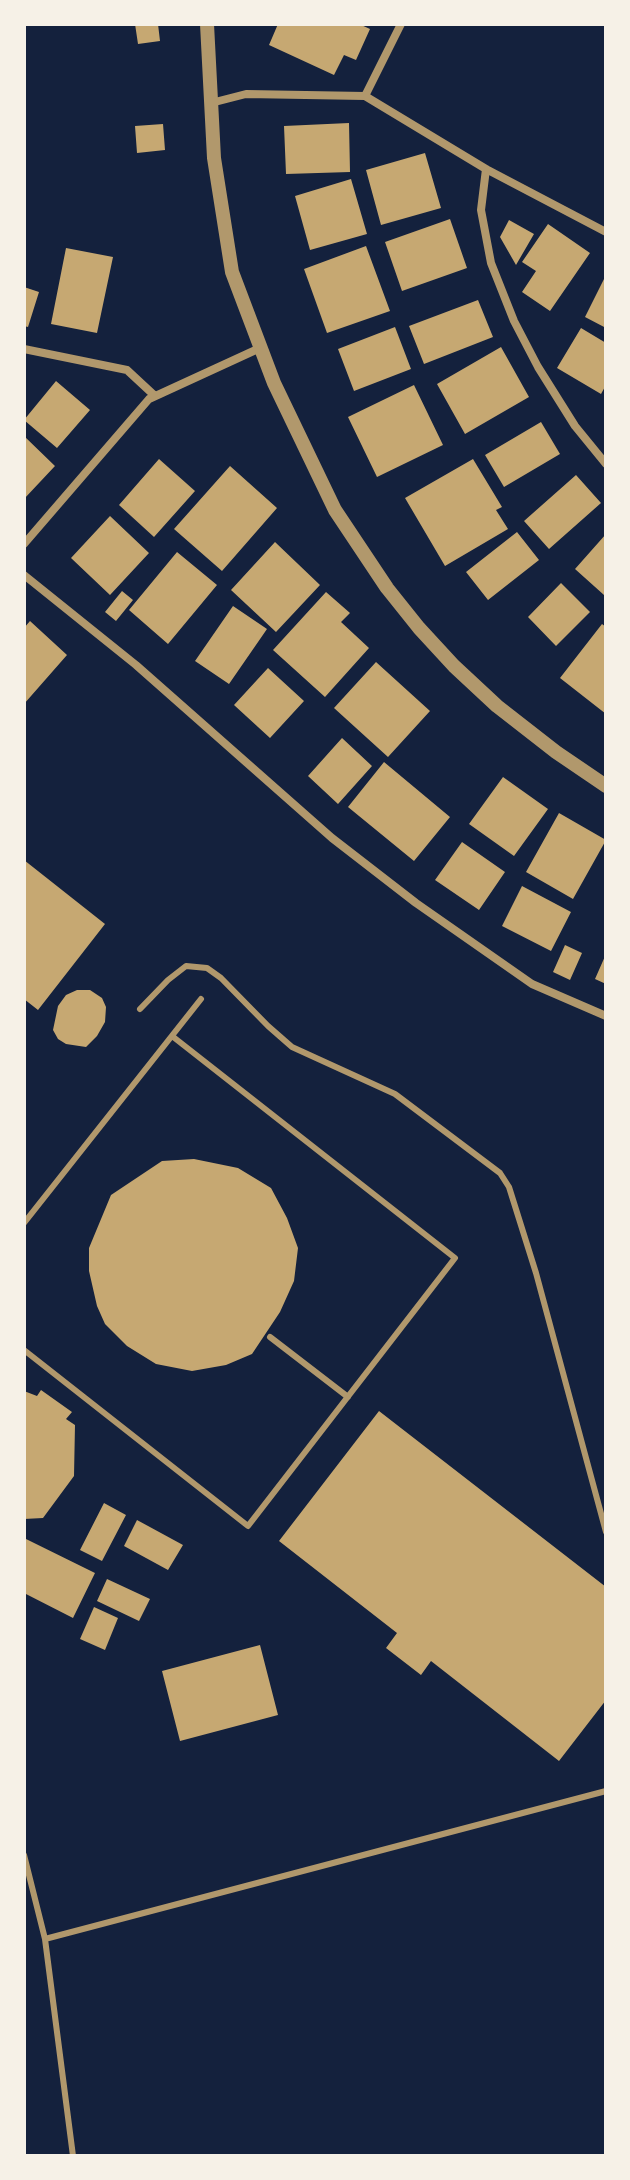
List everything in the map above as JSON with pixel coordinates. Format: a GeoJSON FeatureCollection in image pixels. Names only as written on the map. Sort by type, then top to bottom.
{"type":"FeatureCollection","features":[{"type":"Feature","properties":{"kind":"street"},"geometry":{"type":"LineString","coordinates":[[207,24],[214,158],[232,272],[260,348],[335,510],[387,588],[419,628],[497,706],[606,786]]}},
{"type":"Feature","properties":{"kind":"street"},"geometry":{"type":"LineString","coordinates":[[365,96],[401,24]]}},
{"type":"Feature","properties":{"kind":"street"},"geometry":{"type":"LineString","coordinates":[[211,103],[246,94],[365,96],[486,169],[606,232]]}},
{"type":"Feature","properties":{"kind":"street"},"geometry":{"type":"LineString","coordinates":[[486,169],[481,210],[491,263],[514,321],[575,426],[606,464]]}},
{"type":"Feature","properties":{"kind":"street"},"geometry":{"type":"LineString","coordinates":[[24,544],[149,399],[260,348]]}},
{"type":"Feature","properties":{"kind":"street"},"geometry":{"type":"LineString","coordinates":[[24,349],[127,370],[155,396]]}},
{"type":"Feature","properties":{"kind":"street"},"geometry":{"type":"LineString","coordinates":[[24,575],[136,665],[332,838],[416,903],[532,984],[606,1016]]}},
{"type":"Feature","properties":{"kind":"lane"},"geometry":{"type":"LineString","coordinates":[[140,1009],[186,966],[207,968],[292,1047],[395,1094],[500,1173],[509,1187],[536,1273],[606,1532]]}},
{"type":"Feature","properties":{"kind":"lane"},"geometry":{"type":"LineString","coordinates":[[24,1223],[201,999]]}},
{"type":"Feature","properties":{"kind":"lane"},"geometry":{"type":"LineString","coordinates":[[24,1350],[248,1526],[455,1258],[172,1036]]}},
{"type":"Feature","properties":{"kind":"lane"},"geometry":{"type":"LineString","coordinates":[[270,1337],[348,1397]]}},
{"type":"Feature","properties":{"kind":"lane"},"geometry":{"type":"LineString","coordinates":[[45,1939],[606,1791]]}},
{"type":"Feature","properties":{"kind":"lane"},"geometry":{"type":"LineString","coordinates":[[24,1855],[45,1939],[73,2156]]}},
{"type":"Feature","properties":{"kind":"building"},"geometry":{"type":"Polygon","coordinates":[[[135,24],[158,24],[160,41],[138,44],[135,24]]]}},
{"type":"Feature","properties":{"kind":"building"},"geometry":{"type":"Polygon","coordinates":[[[278,24],[359,24],[370,29],[356,60],[344,55],[334,75],[269,45],[278,24]]]}},
{"type":"Feature","properties":{"kind":"building"},"geometry":{"type":"Polygon","coordinates":[[[349,123],[350,172],[286,174],[284,126],[349,123]]]}},
{"type":"Feature","properties":{"kind":"building"},"geometry":{"type":"Polygon","coordinates":[[[163,124],[165,150],[137,153],[135,126],[163,124]]]}},
{"type":"Feature","properties":{"kind":"building"},"geometry":{"type":"Polygon","coordinates":[[[425,153],[441,208],[381,225],[366,170],[425,153]]]}},
{"type":"Feature","properties":{"kind":"building"},"geometry":{"type":"Polygon","coordinates":[[[351,179],[367,234],[310,250],[295,196],[351,179]]]}},
{"type":"Feature","properties":{"kind":"building"},"geometry":{"type":"Polygon","coordinates":[[[450,219],[467,268],[402,291],[385,242],[450,219]]]}},
{"type":"Feature","properties":{"kind":"building"},"geometry":{"type":"Polygon","coordinates":[[[509,220],[534,234],[516,265],[500,237],[509,220]]]}},
{"type":"Feature","properties":{"kind":"building"},"geometry":{"type":"Polygon","coordinates":[[[548,224],[590,253],[550,311],[522,292],[536,271],[522,262],[548,224]]]}},
{"type":"Feature","properties":{"kind":"building"},"geometry":{"type":"Polygon","coordinates":[[[366,246],[390,311],[327,333],[304,269],[366,246]]]}},
{"type":"Feature","properties":{"kind":"building"},"geometry":{"type":"Polygon","coordinates":[[[66,248],[113,257],[97,333],[51,324],[66,248]]]}},
{"type":"Feature","properties":{"kind":"building"},"geometry":{"type":"Polygon","coordinates":[[[606,275],[606,328],[585,317],[606,275]]]}},
{"type":"Feature","properties":{"kind":"building"},"geometry":{"type":"Polygon","coordinates":[[[24,287],[39,292],[28,327],[24,326],[24,287]]]}},
{"type":"Feature","properties":{"kind":"building"},"geometry":{"type":"Polygon","coordinates":[[[478,300],[493,337],[424,364],[409,326],[478,300]]]}},
{"type":"Feature","properties":{"kind":"building"},"geometry":{"type":"Polygon","coordinates":[[[395,327],[411,369],[354,391],[338,349],[395,327]]]}},
{"type":"Feature","properties":{"kind":"building"},"geometry":{"type":"Polygon","coordinates":[[[581,328],[606,343],[606,385],[601,394],[557,368],[581,328]]]}},
{"type":"Feature","properties":{"kind":"building"},"geometry":{"type":"Polygon","coordinates":[[[501,347],[529,397],[465,434],[437,384],[501,347]]]}},
{"type":"Feature","properties":{"kind":"building"},"geometry":{"type":"Polygon","coordinates":[[[56,381],[90,410],[57,448],[24,420],[56,381]]]}},
{"type":"Feature","properties":{"kind":"building"},"geometry":{"type":"Polygon","coordinates":[[[414,385],[443,445],[377,477],[348,417],[414,385]]]}},
{"type":"Feature","properties":{"kind":"building"},"geometry":{"type":"Polygon","coordinates":[[[541,422],[560,454],[504,487],[485,455],[541,422]]]}},
{"type":"Feature","properties":{"kind":"building"},"geometry":{"type":"Polygon","coordinates":[[[24,436],[55,466],[24,499],[24,436]]]}},
{"type":"Feature","properties":{"kind":"building"},"geometry":{"type":"Polygon","coordinates":[[[159,459],[195,491],[154,537],[119,505],[159,459]]]}},
{"type":"Feature","properties":{"kind":"building"},"geometry":{"type":"Polygon","coordinates":[[[473,459],[502,507],[496,510],[508,529],[445,566],[405,498],[473,459]]]}},
{"type":"Feature","properties":{"kind":"building"},"geometry":{"type":"Polygon","coordinates":[[[230,466],[277,508],[222,571],[174,529],[230,466]]]}},
{"type":"Feature","properties":{"kind":"building"},"geometry":{"type":"Polygon","coordinates":[[[576,475],[601,503],[549,549],[524,521],[576,475]]]}},
{"type":"Feature","properties":{"kind":"building"},"geometry":{"type":"Polygon","coordinates":[[[110,516],[149,553],[110,595],[71,558],[110,516]]]}},
{"type":"Feature","properties":{"kind":"building"},"geometry":{"type":"Polygon","coordinates":[[[517,532],[539,560],[488,600],[466,572],[517,532]]]}},
{"type":"Feature","properties":{"kind":"building"},"geometry":{"type":"Polygon","coordinates":[[[606,534],[606,593],[604,595],[575,569],[606,534]]]}},
{"type":"Feature","properties":{"kind":"building"},"geometry":{"type":"Polygon","coordinates":[[[275,542],[320,585],[276,632],[231,590],[275,542]]]}},
{"type":"Feature","properties":{"kind":"building"},"geometry":{"type":"Polygon","coordinates":[[[177,552],[217,585],[168,644],[129,610],[177,552]]]}},
{"type":"Feature","properties":{"kind":"building"},"geometry":{"type":"Polygon","coordinates":[[[561,583],[590,612],[556,646],[528,617],[561,583]]]}},
{"type":"Feature","properties":{"kind":"building"},"geometry":{"type":"Polygon","coordinates":[[[122,591],[133,600],[116,621],[105,612],[122,591]]]}},
{"type":"Feature","properties":{"kind":"building"},"geometry":{"type":"Polygon","coordinates":[[[326,592],[350,613],[341,622],[369,648],[325,697],[273,650],[326,592]]]}},
{"type":"Feature","properties":{"kind":"building"},"geometry":{"type":"Polygon","coordinates":[[[233,606],[267,629],[229,684],[195,661],[233,606]]]}},
{"type":"Feature","properties":{"kind":"building"},"geometry":{"type":"Polygon","coordinates":[[[30,621],[67,655],[24,704],[24,628],[30,621]]]}},
{"type":"Feature","properties":{"kind":"building"},"geometry":{"type":"Polygon","coordinates":[[[602,624],[606,627],[606,714],[560,678],[602,624]]]}},
{"type":"Feature","properties":{"kind":"building"},"geometry":{"type":"Polygon","coordinates":[[[376,662],[430,711],[388,757],[334,708],[376,662]]]}},
{"type":"Feature","properties":{"kind":"building"},"geometry":{"type":"Polygon","coordinates":[[[268,668],[304,701],[270,738],[234,705],[268,668]]]}},
{"type":"Feature","properties":{"kind":"building"},"geometry":{"type":"Polygon","coordinates":[[[342,738],[372,766],[338,804],[308,776],[342,738]]]}},
{"type":"Feature","properties":{"kind":"building"},"geometry":{"type":"Polygon","coordinates":[[[384,762],[450,817],[414,861],[348,807],[384,762]]]}},
{"type":"Feature","properties":{"kind":"building"},"geometry":{"type":"Polygon","coordinates":[[[503,777],[548,809],[514,856],[469,824],[503,777]]]}},
{"type":"Feature","properties":{"kind":"building"},"geometry":{"type":"Polygon","coordinates":[[[559,813],[606,840],[573,899],[526,872],[559,813]]]}},
{"type":"Feature","properties":{"kind":"building"},"geometry":{"type":"Polygon","coordinates":[[[462,842],[505,872],[479,910],[435,880],[462,842]]]}},
{"type":"Feature","properties":{"kind":"building"},"geometry":{"type":"Polygon","coordinates":[[[24,860],[105,924],[38,1010],[24,999],[24,860]]]}},
{"type":"Feature","properties":{"kind":"building"},"geometry":{"type":"Polygon","coordinates":[[[522,886],[571,912],[551,951],[502,926],[522,886]]]}},
{"type":"Feature","properties":{"kind":"building"},"geometry":{"type":"Polygon","coordinates":[[[565,945],[582,953],[570,980],[553,972],[565,945]]]}},
{"type":"Feature","properties":{"kind":"building"},"geometry":{"type":"Polygon","coordinates":[[[606,954],[606,984],[595,979],[606,954]]]}},
{"type":"Feature","properties":{"kind":"building"},"geometry":{"type":"Polygon","coordinates":[[[77,990],[90,990],[102,998],[106,1007],[105,1022],[86,1047],[66,1044],[58,1039],[53,1030],[58,1006],[66,995],[77,990]]]}},
{"type":"Feature","properties":{"kind":"building"},"geometry":{"type":"Polygon","coordinates":[[[194,1159],[238,1168],[271,1188],[298,1248],[294,1281],[280,1312],[252,1354],[226,1365],[192,1371],[156,1364],[127,1346],[105,1324],[97,1306],[89,1271],[89,1248],[111,1195],[162,1161],[194,1159]]]}},
{"type":"Feature","properties":{"kind":"building"},"geometry":{"type":"Polygon","coordinates":[[[41,1390],[72,1412],[66,1419],[75,1425],[74,1476],[43,1518],[24,1519],[24,1391],[37,1396],[41,1390]]]}},
{"type":"Feature","properties":{"kind":"building"},"geometry":{"type":"Polygon","coordinates":[[[379,1411],[606,1587],[606,1700],[559,1761],[431,1661],[421,1675],[386,1648],[397,1633],[279,1541],[379,1411]]]}},
{"type":"Feature","properties":{"kind":"building"},"geometry":{"type":"Polygon","coordinates":[[[104,1503],[126,1515],[102,1561],[80,1550],[104,1503]]]}},
{"type":"Feature","properties":{"kind":"building"},"geometry":{"type":"Polygon","coordinates":[[[137,1520],[183,1545],[168,1570],[124,1546],[137,1520]]]}},
{"type":"Feature","properties":{"kind":"building"},"geometry":{"type":"Polygon","coordinates":[[[26,1539],[95,1573],[73,1618],[24,1593],[26,1539]]]}},
{"type":"Feature","properties":{"kind":"building"},"geometry":{"type":"Polygon","coordinates":[[[107,1579],[150,1599],[139,1621],[97,1601],[107,1579]]]}},
{"type":"Feature","properties":{"kind":"building"},"geometry":{"type":"Polygon","coordinates":[[[94,1607],[118,1618],[105,1650],[80,1639],[94,1607]]]}},
{"type":"Feature","properties":{"kind":"building"},"geometry":{"type":"Polygon","coordinates":[[[260,1645],[278,1715],[180,1741],[162,1671],[260,1645]]]}}]}
